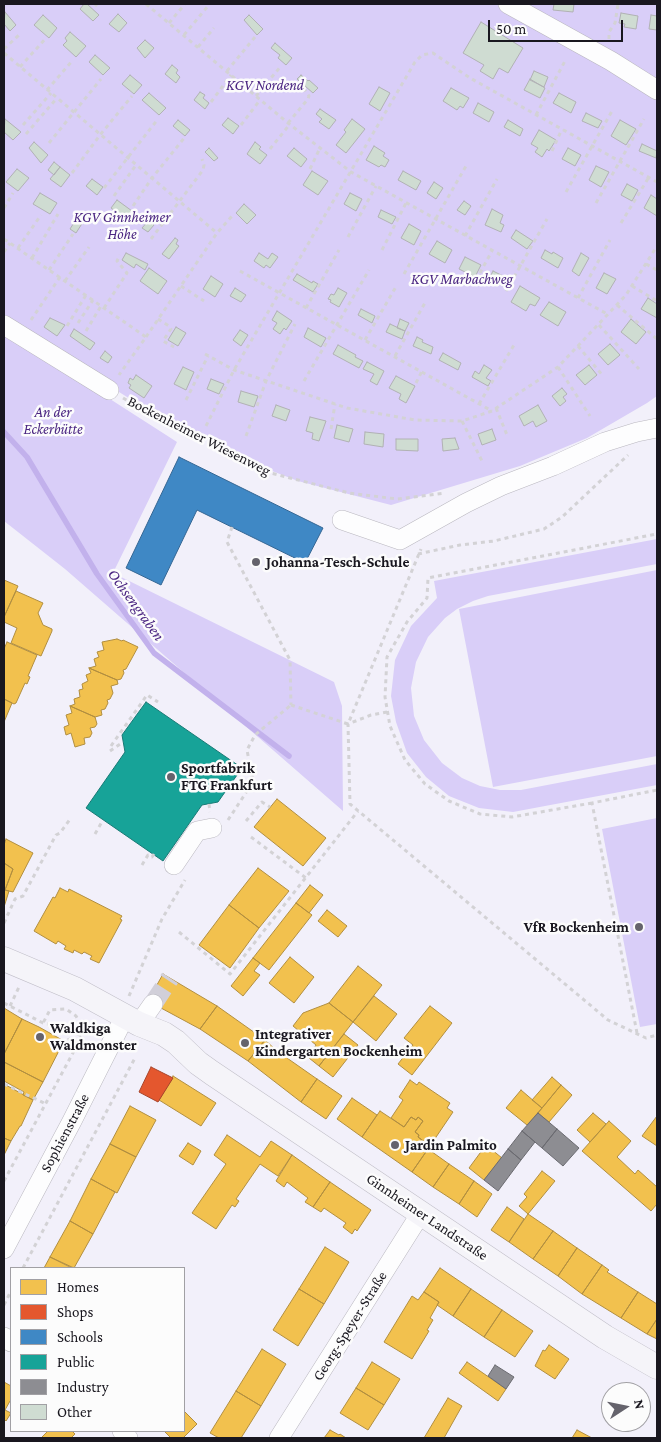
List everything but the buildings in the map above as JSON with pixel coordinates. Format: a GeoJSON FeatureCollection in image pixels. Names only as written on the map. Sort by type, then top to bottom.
{"type":"FeatureCollection","features":[{"type":"Feature","properties":{"kind":"main road","name":"Ginnheimer Landstraße"},"geometry":{"type":"LineString","coordinates":[[4,959],[75,989],[132,1020],[164,1034],[176,1042],[198,1063],[605,1337],[657,1367]]}},
{"type":"Feature","properties":{"kind":"street"},"geometry":{"type":"LineString","coordinates":[[508,4],[611,61],[657,90]]}},
{"type":"Feature","properties":{"kind":"street","name":"Bockenheimer Wiesenweg"},"geometry":{"type":"LineString","coordinates":[[4,325],[109,390]]}},
{"type":"Feature","properties":{"kind":"street"},"geometry":{"type":"LineString","coordinates":[[342,520],[400,540],[501,486],[553,466],[605,442],[657,428]]}},
{"type":"Feature","properties":{"kind":"street"},"geometry":{"type":"LineString","coordinates":[[174,866],[197,831],[212,828]]}},
{"type":"Feature","properties":{"kind":"street","name":"Sophienstraße"},"geometry":{"type":"LineString","coordinates":[[4,1249],[72,1121],[132,1020],[153,1004]]}},
{"type":"Feature","properties":{"kind":"street","name":"Georg-Speyer-Straße"},"geometry":{"type":"LineString","coordinates":[[279,1438],[421,1213]]}},
{"type":"Feature","properties":{"kind":"path"},"geometry":{"type":"LineString","coordinates":[[146,4],[289,124],[351,172],[609,314]]}},
{"type":"Feature","properties":{"kind":"path"},"geometry":{"type":"LineString","coordinates":[[169,23],[184,4]]}},
{"type":"Feature","properties":{"kind":"path"},"geometry":{"type":"LineString","coordinates":[[608,45],[609,32],[615,23],[618,4]]}},
{"type":"Feature","properties":{"kind":"path"},"geometry":{"type":"LineString","coordinates":[[184,35],[208,6]]}},
{"type":"Feature","properties":{"kind":"path"},"geometry":{"type":"LineString","coordinates":[[198,47],[214,28]]}},
{"type":"Feature","properties":{"kind":"path"},"geometry":{"type":"LineString","coordinates":[[4,49],[21,33]]}},
{"type":"Feature","properties":{"kind":"path"},"geometry":{"type":"LineString","coordinates":[[20,67],[46,38]]}},
{"type":"Feature","properties":{"kind":"path"},"geometry":{"type":"LineString","coordinates":[[227,71],[255,38]]}},
{"type":"Feature","properties":{"kind":"path"},"geometry":{"type":"LineString","coordinates":[[4,53],[218,233]]}},
{"type":"Feature","properties":{"kind":"path"},"geometry":{"type":"LineString","coordinates":[[206,426],[234,370],[415,62],[422,55],[432,53],[470,78],[657,182]]}},
{"type":"Feature","properties":{"kind":"path"},"geometry":{"type":"LineString","coordinates":[[23,125],[73,60]]}},
{"type":"Feature","properties":{"kind":"path"},"geometry":{"type":"LineString","coordinates":[[536,115],[565,61]]}},
{"type":"Feature","properties":{"kind":"path"},"geometry":{"type":"LineString","coordinates":[[256,96],[281,66]]}},
{"type":"Feature","properties":{"kind":"path"},"geometry":{"type":"LineString","coordinates":[[212,102],[231,75]]}},
{"type":"Feature","properties":{"kind":"path"},"geometry":{"type":"LineString","coordinates":[[49,143],[101,79]]}},
{"type":"Feature","properties":{"kind":"path"},"geometry":{"type":"LineString","coordinates":[[270,150],[308,99],[309,96],[302,86]]}},
{"type":"Feature","properties":{"kind":"path"},"geometry":{"type":"LineString","coordinates":[[72,173],[132,96]]}},
{"type":"Feature","properties":{"kind":"path"},"geometry":{"type":"LineString","coordinates":[[26,134],[57,98]]}},
{"type":"Feature","properties":{"kind":"path"},"geometry":{"type":"LineString","coordinates":[[241,125],[260,100]]}},
{"type":"Feature","properties":{"kind":"path"},"geometry":{"type":"LineString","coordinates":[[566,192],[612,111]]}},
{"type":"Feature","properties":{"kind":"path"},"geometry":{"type":"LineString","coordinates":[[104,188],[158,119]]}},
{"type":"Feature","properties":{"kind":"path"},"geometry":{"type":"LineString","coordinates":[[596,203],[644,119]]}},
{"type":"Feature","properties":{"kind":"path"},"geometry":{"type":"LineString","coordinates":[[552,151],[562,129]]}},
{"type":"Feature","properties":{"kind":"path"},"geometry":{"type":"LineString","coordinates":[[133,206],[152,178],[185,137]]}},
{"type":"Feature","properties":{"kind":"path"},"geometry":{"type":"LineString","coordinates":[[310,169],[320,148]]}},
{"type":"Feature","properties":{"kind":"path"},"geometry":{"type":"LineString","coordinates":[[151,240],[203,170],[202,159]]}},
{"type":"Feature","properties":{"kind":"path"},"geometry":{"type":"LineString","coordinates":[[114,196],[136,165]]}},
{"type":"Feature","properties":{"kind":"path"},"geometry":{"type":"LineString","coordinates":[[404,274],[466,166]]}},
{"type":"Feature","properties":{"kind":"path"},"geometry":{"type":"LineString","coordinates":[[621,223],[649,177]]}},
{"type":"Feature","properties":{"kind":"path"},"geometry":{"type":"LineString","coordinates":[[465,236],[497,179]]}},
{"type":"Feature","properties":{"kind":"path"},"geometry":{"type":"LineString","coordinates":[[348,237],[376,186]]}},
{"type":"Feature","properties":{"kind":"path"},"geometry":{"type":"LineString","coordinates":[[4,208],[13,194]]}},
{"type":"Feature","properties":{"kind":"path"},"geometry":{"type":"LineString","coordinates":[[382,250],[406,203]]}},
{"type":"Feature","properties":{"kind":"path"},"geometry":{"type":"LineString","coordinates":[[18,248],[41,214]]}},
{"type":"Feature","properties":{"kind":"path"},"geometry":{"type":"LineString","coordinates":[[32,258],[58,214]]}},
{"type":"Feature","properties":{"kind":"path"},"geometry":{"type":"LineString","coordinates":[[109,390],[218,233],[232,216]]}},
{"type":"Feature","properties":{"kind":"path"},"geometry":{"type":"LineString","coordinates":[[506,292],[547,219]]}},
{"type":"Feature","properties":{"kind":"path"},"geometry":{"type":"LineString","coordinates":[[49,270],[73,234]]}},
{"type":"Feature","properties":{"kind":"path"},"geometry":{"type":"LineString","coordinates":[[4,238],[146,337]]}},
{"type":"Feature","properties":{"kind":"path"},"geometry":{"type":"LineString","coordinates":[[578,298],[610,240]]}},
{"type":"Feature","properties":{"kind":"path"},"geometry":{"type":"LineString","coordinates":[[4,252],[10,243]]}},
{"type":"Feature","properties":{"kind":"path"},"geometry":{"type":"LineString","coordinates":[[186,400],[206,355],[234,370],[364,412],[416,420],[462,421],[492,411],[558,367],[618,305],[657,246]]}},
{"type":"Feature","properties":{"kind":"path"},"geometry":{"type":"LineString","coordinates":[[65,281],[89,247]]}},
{"type":"Feature","properties":{"kind":"path"},"geometry":{"type":"LineString","coordinates":[[306,308],[339,250]]}},
{"type":"Feature","properties":{"kind":"path"},"geometry":{"type":"LineString","coordinates":[[476,280],[492,251]]}},
{"type":"Feature","properties":{"kind":"path"},"geometry":{"type":"LineString","coordinates":[[86,331],[127,273],[126,269],[117,261],[120,255]]}},
{"type":"Feature","properties":{"kind":"path"},"geometry":{"type":"LineString","coordinates":[[646,264],[657,270]]}},
{"type":"Feature","properties":{"kind":"path"},"geometry":{"type":"LineString","coordinates":[[304,381],[369,270]]}},
{"type":"Feature","properties":{"kind":"path"},"geometry":{"type":"LineString","coordinates":[[240,271],[492,411]]}},
{"type":"Feature","properties":{"kind":"path"},"geometry":{"type":"LineString","coordinates":[[30,322],[60,277]]}},
{"type":"Feature","properties":{"kind":"path"},"geometry":{"type":"LineString","coordinates":[[365,340],[397,285]]}},
{"type":"Feature","properties":{"kind":"path"},"geometry":{"type":"LineString","coordinates":[[181,286],[204,301]]}},
{"type":"Feature","properties":{"kind":"path"},"geometry":{"type":"LineString","coordinates":[[632,286],[657,301]]}},
{"type":"Feature","properties":{"kind":"path"},"geometry":{"type":"LineString","coordinates":[[66,326],[86,295]]}},
{"type":"Feature","properties":{"kind":"path"},"geometry":{"type":"LineString","coordinates":[[78,323],[92,300]]}},
{"type":"Feature","properties":{"kind":"path"},"geometry":{"type":"LineString","coordinates":[[394,356],[426,301]]}},
{"type":"Feature","properties":{"kind":"path"},"geometry":{"type":"LineString","coordinates":[[618,305],[657,339]]}},
{"type":"Feature","properties":{"kind":"path"},"geometry":{"type":"LineString","coordinates":[[158,319],[171,329],[163,341],[174,347]]}},
{"type":"Feature","properties":{"kind":"path"},"geometry":{"type":"LineString","coordinates":[[246,436],[266,381],[295,324]]}},
{"type":"Feature","properties":{"kind":"path"},"geometry":{"type":"LineString","coordinates":[[599,325],[639,369]]}},
{"type":"Feature","properties":{"kind":"path"},"geometry":{"type":"LineString","coordinates":[[479,404],[514,345]]}},
{"type":"Feature","properties":{"kind":"path"},"geometry":{"type":"LineString","coordinates":[[578,346],[603,376]]}},
{"type":"Feature","properties":{"kind":"path"},"geometry":{"type":"LineString","coordinates":[[558,367],[590,416]]}},
{"type":"Feature","properties":{"kind":"path"},"geometry":{"type":"LineString","coordinates":[[416,383],[422,371]]}},
{"type":"Feature","properties":{"kind":"path","name":"Bockenheimer Wiesenweg"},"geometry":{"type":"LineString","coordinates":[[109,390],[149,414],[263,471],[349,493],[398,498],[454,492]]}},
{"type":"Feature","properties":{"kind":"path"},"geometry":{"type":"LineString","coordinates":[[331,429],[335,404]]}},
{"type":"Feature","properties":{"kind":"path"},"geometry":{"type":"LineString","coordinates":[[496,408],[507,435]]}},
{"type":"Feature","properties":{"kind":"path"},"geometry":{"type":"LineString","coordinates":[[462,421],[483,463]]}},
{"type":"Feature","properties":{"kind":"path"},"geometry":{"type":"LineString","coordinates":[[418,554],[544,529],[562,517],[624,458],[632,453]]}},
{"type":"Feature","properties":{"kind":"path"},"geometry":{"type":"LineString","coordinates":[[434,521],[418,554],[348,724],[350,804],[608,1020],[646,1038],[657,1035]]}},
{"type":"Feature","properties":{"kind":"path"},"geometry":{"type":"LineString","coordinates":[[232,527],[227,542],[290,660],[290,705]]}},
{"type":"Feature","properties":{"kind":"path"},"geometry":{"type":"LineString","coordinates":[[657,534],[428,578],[427,598],[407,622],[387,657],[385,697],[390,726],[406,760],[425,784],[449,801],[480,814],[512,817],[657,790]]}},
{"type":"Feature","properties":{"kind":"path"},"geometry":{"type":"LineString","coordinates":[[123,742],[110,748],[147,695],[158,702]]}},
{"type":"Feature","properties":{"kind":"path"},"geometry":{"type":"LineString","coordinates":[[290,705],[348,724],[371,715],[387,712]]}},
{"type":"Feature","properties":{"kind":"path"},"geometry":{"type":"LineString","coordinates":[[255,735],[290,705]]}},
{"type":"Feature","properties":{"kind":"path"},"geometry":{"type":"LineString","coordinates":[[246,821],[262,802],[270,807]]}},
{"type":"Feature","properties":{"kind":"path"},"geometry":{"type":"LineString","coordinates":[[592,802],[637,1034]]}},
{"type":"Feature","properties":{"kind":"path"},"geometry":{"type":"LineString","coordinates":[[179,932],[230,974],[358,811]]}},
{"type":"Feature","properties":{"kind":"path"},"geometry":{"type":"LineString","coordinates":[[4,923],[15,899],[22,896],[56,835],[60,833],[71,818]]}},
{"type":"Feature","properties":{"kind":"path"},"geometry":{"type":"LineString","coordinates":[[95,834],[104,820]]}},
{"type":"Feature","properties":{"kind":"path"},"geometry":{"type":"LineString","coordinates":[[251,837],[306,878]]}},
{"type":"Feature","properties":{"kind":"path"},"geometry":{"type":"LineString","coordinates":[[142,864],[148,856],[152,857],[154,854]]}},
{"type":"Feature","properties":{"kind":"path"},"geometry":{"type":"LineString","coordinates":[[10,1006],[20,984]]}},
{"type":"Feature","properties":{"kind":"path"},"geometry":{"type":"LineString","coordinates":[[4,1003],[43,1023],[66,1029],[82,1036]]}},
{"type":"Feature","properties":{"kind":"path"},"geometry":{"type":"LineString","coordinates":[[4,1181],[44,1103],[82,1036],[81,1025],[76,1016],[66,1009],[50,1010],[43,1023]]}},
{"type":"Feature","properties":{"kind":"path"},"geometry":{"type":"LineString","coordinates":[[66,1029],[72,1053]]}},
{"type":"Feature","properties":{"kind":"path"},"geometry":{"type":"LineString","coordinates":[[24,1267],[135,1058]]}},
{"type":"Feature","properties":{"kind":"path"},"geometry":{"type":"LineString","coordinates":[[4,1084],[44,1103]]}},
{"type":"Feature","properties":{"kind":"path"},"geometry":{"type":"LineString","coordinates":[[4,1305],[10,1293]]}},
{"type":"Feature","properties":{"kind":"green space","name":"KGV Marbachweg"},"geometry":{"type":"Polygon","coordinates":[[[4,4],[657,4],[657,396],[587,438],[520,466],[391,505],[298,481],[254,464],[151,412],[4,320],[4,4]]]}},
{"type":"Feature","properties":{"kind":"green space","name":"An der Eckerbütte"},"geometry":{"type":"Polygon","coordinates":[[[4,331],[177,442],[113,573],[334,682],[342,706],[343,811],[65,569],[4,521],[4,331]]]}},
{"type":"Feature","properties":{"kind":"green space"},"geometry":{"type":"Polygon","coordinates":[[[657,539],[657,564],[488,596],[457,609],[445,618],[428,637],[416,662],[411,688],[414,716],[424,740],[442,763],[462,778],[480,786],[500,790],[521,790],[657,764],[657,785],[513,812],[479,808],[449,796],[426,777],[407,753],[396,722],[391,696],[395,660],[411,626],[437,598],[434,581],[657,539]]]}},
{"type":"Feature","properties":{"kind":"green space"},"geometry":{"type":"Polygon","coordinates":[[[657,570],[657,756],[493,787],[459,609],[657,570]]]}},
{"type":"Feature","properties":{"kind":"green space","name":"VfR Bockenheim"},"geometry":{"type":"Polygon","coordinates":[[[657,818],[657,1024],[640,1027],[602,829],[657,818]]]}},
{"type":"Feature","properties":{"kind":"waterway","name":"Ochsengraben"},"geometry":{"type":"LineString","coordinates":[[4,432],[27,457],[97,574],[154,653],[289,756]]}},
{"type":"Feature","properties":{"kind":"tunnel"},"geometry":{"type":"LineString","coordinates":[[153,1004],[170,978]]}},
{"type":"Feature","properties":{"kind":"place","name":"Johanna-Tesch-Schule"},"geometry":{"type":"Point","coordinates":[256,562]}},
{"type":"Feature","properties":{"kind":"place","name":"Sportfabrik FTG Frankfurt"},"geometry":{"type":"Point","coordinates":[171,777]}},
{"type":"Feature","properties":{"kind":"place","name":"VfR Bockenheim"},"geometry":{"type":"Point","coordinates":[639,927]}},
{"type":"Feature","properties":{"kind":"place","name":"Waldkiga Waldmonster"},"geometry":{"type":"Point","coordinates":[40,1037]}},
{"type":"Feature","properties":{"kind":"place","name":"Integrativer Kindergarten Bockenheim"},"geometry":{"type":"Point","coordinates":[245,1043]}},
{"type":"Feature","properties":{"kind":"place","name":"Jardin Palmito"},"geometry":{"type":"Point","coordinates":[395,1145]}},
{"type":"Feature","properties":{"kind":"park label","name":"KGV Nordend"},"geometry":{"type":"Point","coordinates":[265,85]}},
{"type":"Feature","properties":{"kind":"park label","name":"KGV Ginnheimer Höhe"},"geometry":{"type":"Point","coordinates":[122,226]}}]}
